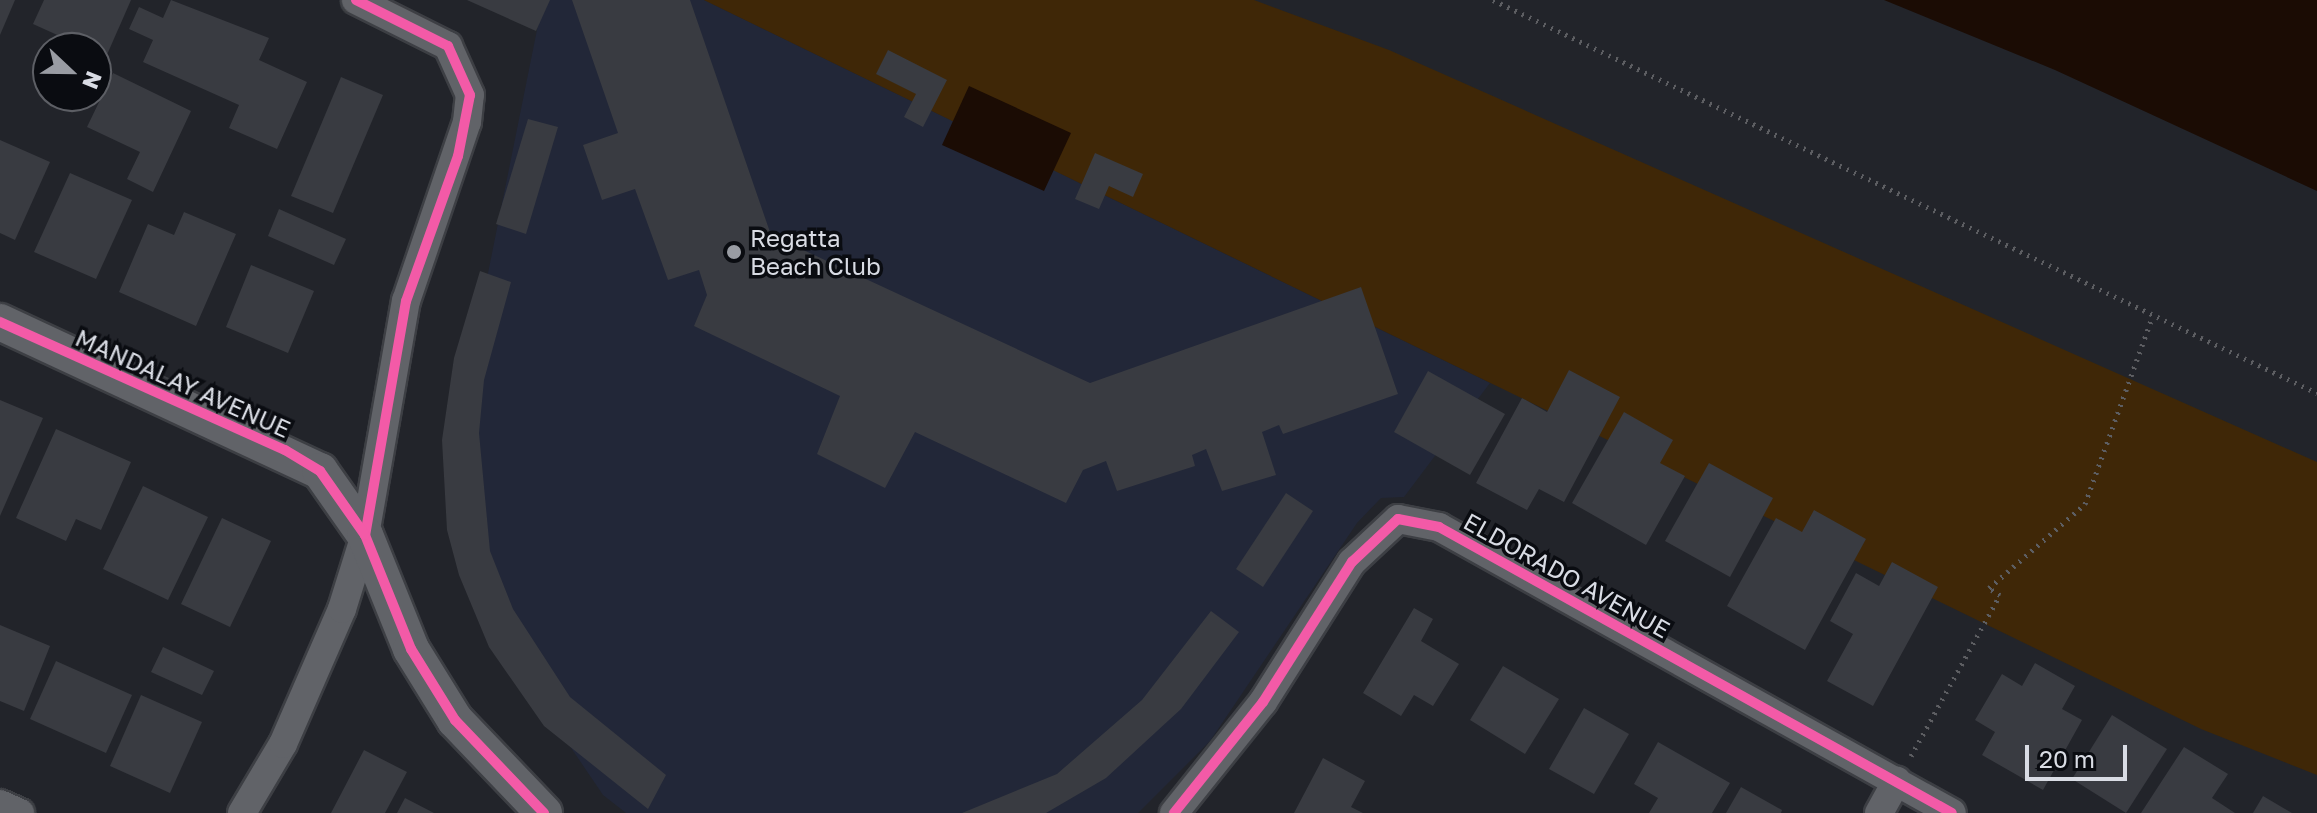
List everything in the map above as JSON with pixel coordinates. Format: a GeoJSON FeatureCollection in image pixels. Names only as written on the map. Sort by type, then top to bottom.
{"type":"FeatureCollection","features":[{"type":"Feature","properties":{"kind":"street"},"geometry":{"type":"LineString","coordinates":[[242,813],[320,666],[365,535],[406,301],[458,156],[470,95],[448,46],[356,0]]}},
{"type":"Feature","properties":{"kind":"street","name":"MANDALAY AVENUE"},"geometry":{"type":"LineString","coordinates":[[0,322],[285,450],[320,471],[365,535]]}},
{"type":"Feature","properties":{"kind":"street","name":"ELDORADO AVENUE"},"geometry":{"type":"LineString","coordinates":[[1174,813],[1263,702],[1352,562],[1398,519],[1439,527],[1952,813]]}},
{"type":"Feature","properties":{"kind":"street"},"geometry":{"type":"LineString","coordinates":[[365,535],[411,649],[455,720],[544,813]]}},
{"type":"Feature","properties":{"kind":"street"},"geometry":{"type":"LineString","coordinates":[[1879,813],[1897,781]]}},
{"type":"Feature","properties":{"kind":"street"},"geometry":{"type":"LineString","coordinates":[[0,804],[20,813]]}},
{"type":"Feature","properties":{"kind":"path"},"geometry":{"type":"LineString","coordinates":[[1493,0],[2152,318],[2317,393]]}},
{"type":"Feature","properties":{"kind":"path"},"geometry":{"type":"LineString","coordinates":[[1897,781],[2000,595],[1989,588],[2085,504],[2152,318]]}},
{"type":"Feature","properties":{"kind":"shaded area"},"geometry":{"type":"Polygon","coordinates":[[[543,0],[704,0],[1490,383],[1404,497],[1381,498],[1357,523],[1210,741],[1138,813],[626,813],[603,795],[523,677],[450,540],[447,409],[486,283],[543,0]]]}},
{"type":"Feature","properties":{"kind":"shaded area"},"geometry":{"type":"Polygon","coordinates":[[[704,0],[1254,0],[1389,50],[2317,462],[2317,775],[2201,729],[704,0]]]}},
{"type":"Feature","properties":{"kind":"shaded area"},"geometry":{"type":"Polygon","coordinates":[[[1884,0],[2317,0],[2317,191],[2055,70],[1884,0]]]}},
{"type":"Feature","properties":{"kind":"shaded area"},"geometry":{"type":"Polygon","coordinates":[[[969,86],[1071,133],[1044,191],[942,145],[969,86]]]}},
{"type":"Feature","properties":{"kind":"building"},"geometry":{"type":"Polygon","coordinates":[[[0,0],[15,0],[0,35],[0,0]]]}},
{"type":"Feature","properties":{"kind":"building"},"geometry":{"type":"Polygon","coordinates":[[[44,0],[131,0],[112,43],[112,32],[51,32],[33,24],[44,0]]]}},
{"type":"Feature","properties":{"kind":"building"},"geometry":{"type":"Polygon","coordinates":[[[171,0],[269,38],[259,60],[307,82],[277,149],[229,128],[239,105],[143,62],[153,40],[129,29],[139,7],[163,18],[171,0]]]}},
{"type":"Feature","properties":{"kind":"building"},"geometry":{"type":"Polygon","coordinates":[[[467,0],[550,0],[536,31],[467,0]]]}},
{"type":"Feature","properties":{"kind":"building","name":"Regatta Beach Club"},"geometry":{"type":"Polygon","coordinates":[[[572,0],[690,0],[771,235],[1090,383],[1361,287],[1398,394],[1283,434],[1279,425],[1262,432],[1276,475],[1222,491],[1206,449],[1192,455],[1195,466],[1117,491],[1106,461],[1083,470],[1066,503],[915,432],[885,488],[817,454],[840,396],[694,326],[707,295],[699,270],[668,280],[635,189],[602,200],[583,145],[618,133],[572,0]]]}},
{"type":"Feature","properties":{"kind":"building"},"geometry":{"type":"Polygon","coordinates":[[[888,50],[947,80],[923,127],[904,117],[916,94],[876,74],[888,50]]]}},
{"type":"Feature","properties":{"kind":"building"},"geometry":{"type":"Polygon","coordinates":[[[112,75],[191,111],[153,192],[127,179],[140,152],[87,127],[94,112],[112,112],[112,75]]]}},
{"type":"Feature","properties":{"kind":"building"},"geometry":{"type":"Polygon","coordinates":[[[341,77],[383,95],[333,213],[291,196],[341,77]]]}},
{"type":"Feature","properties":{"kind":"building"},"geometry":{"type":"Polygon","coordinates":[[[528,119],[558,127],[526,234],[496,224],[528,119]]]}},
{"type":"Feature","properties":{"kind":"building"},"geometry":{"type":"Polygon","coordinates":[[[0,140],[50,162],[15,240],[0,233],[0,140]]]}},
{"type":"Feature","properties":{"kind":"building"},"geometry":{"type":"Polygon","coordinates":[[[1095,153],[1143,174],[1133,197],[1109,186],[1099,209],[1075,199],[1095,153]]]}},
{"type":"Feature","properties":{"kind":"building"},"geometry":{"type":"Polygon","coordinates":[[[70,173],[132,200],[96,279],[34,252],[70,173]]]}},
{"type":"Feature","properties":{"kind":"building"},"geometry":{"type":"Polygon","coordinates":[[[279,209],[346,239],[334,265],[268,236],[279,209]]]}},
{"type":"Feature","properties":{"kind":"building"},"geometry":{"type":"Polygon","coordinates":[[[184,212],[236,234],[196,326],[119,292],[148,224],[174,235],[184,212]]]}},
{"type":"Feature","properties":{"kind":"building"},"geometry":{"type":"Polygon","coordinates":[[[251,265],[314,291],[288,353],[226,327],[251,265]]]}},
{"type":"Feature","properties":{"kind":"building"},"geometry":{"type":"Polygon","coordinates":[[[480,271],[511,282],[484,380],[479,433],[490,551],[513,609],[570,697],[666,775],[648,809],[544,726],[489,647],[459,575],[447,530],[442,440],[454,358],[480,271]]]}},
{"type":"Feature","properties":{"kind":"building"},"geometry":{"type":"Polygon","coordinates":[[[1569,370],[1620,397],[1564,502],[1539,489],[1527,510],[1476,483],[1522,398],[1547,412],[1569,370]]]}},
{"type":"Feature","properties":{"kind":"building"},"geometry":{"type":"Polygon","coordinates":[[[1428,371],[1505,414],[1470,475],[1394,432],[1428,371]]]}},
{"type":"Feature","properties":{"kind":"building"},"geometry":{"type":"Polygon","coordinates":[[[0,400],[43,418],[0,516],[0,400]]]}},
{"type":"Feature","properties":{"kind":"building"},"geometry":{"type":"Polygon","coordinates":[[[1624,412],[1673,440],[1660,463],[1685,476],[1646,545],[1572,503],[1624,412]]]}},
{"type":"Feature","properties":{"kind":"building"},"geometry":{"type":"Polygon","coordinates":[[[56,429],[131,462],[101,530],[76,519],[66,541],[16,518],[56,429]]]}},
{"type":"Feature","properties":{"kind":"building"},"geometry":{"type":"Polygon","coordinates":[[[1709,463],[1773,498],[1730,577],[1665,541],[1709,463]]]}},
{"type":"Feature","properties":{"kind":"building"},"geometry":{"type":"Polygon","coordinates":[[[143,486],[208,517],[168,600],[103,569],[143,486]]]}},
{"type":"Feature","properties":{"kind":"building"},"geometry":{"type":"Polygon","coordinates":[[[1286,493],[1313,511],[1263,587],[1236,569],[1286,493]]]}},
{"type":"Feature","properties":{"kind":"building"},"geometry":{"type":"Polygon","coordinates":[[[1814,510],[1866,539],[1805,650],[1727,606],[1776,518],[1802,532],[1814,510]]]}},
{"type":"Feature","properties":{"kind":"building"},"geometry":{"type":"Polygon","coordinates":[[[222,518],[271,541],[230,627],[181,604],[222,518]]]}},
{"type":"Feature","properties":{"kind":"building"},"geometry":{"type":"Polygon","coordinates":[[[1892,562],[1938,587],[1873,706],[1827,681],[1853,634],[1830,621],[1856,573],[1879,586],[1892,562]]]}},
{"type":"Feature","properties":{"kind":"building"},"geometry":{"type":"Polygon","coordinates":[[[1414,608],[1433,619],[1421,641],[1459,664],[1433,706],[1414,695],[1401,716],[1363,693],[1414,608]]]}},
{"type":"Feature","properties":{"kind":"building"},"geometry":{"type":"Polygon","coordinates":[[[1211,611],[1239,632],[1181,709],[1106,778],[1046,813],[962,813],[1057,774],[1142,700],[1211,611]]]}},
{"type":"Feature","properties":{"kind":"building"},"geometry":{"type":"Polygon","coordinates":[[[0,625],[50,646],[24,711],[0,701],[0,625]]]}},
{"type":"Feature","properties":{"kind":"building"},"geometry":{"type":"Polygon","coordinates":[[[163,647],[214,671],[202,695],[151,672],[163,647]]]}},
{"type":"Feature","properties":{"kind":"building"},"geometry":{"type":"Polygon","coordinates":[[[56,661],[132,695],[106,753],[30,719],[56,661]]]}},
{"type":"Feature","properties":{"kind":"building"},"geometry":{"type":"Polygon","coordinates":[[[2035,663],[2075,686],[2062,709],[2082,720],[2043,790],[1982,755],[1995,732],[1975,720],[2002,674],[2022,686],[2035,663]]]}},
{"type":"Feature","properties":{"kind":"building"},"geometry":{"type":"Polygon","coordinates":[[[1503,666],[1559,699],[1525,754],[1470,720],[1503,666]]]}},
{"type":"Feature","properties":{"kind":"building"},"geometry":{"type":"Polygon","coordinates":[[[141,695],[202,722],[170,793],[110,766],[141,695]]]}},
{"type":"Feature","properties":{"kind":"building"},"geometry":{"type":"Polygon","coordinates":[[[1584,708],[1629,734],[1594,794],[1549,769],[1584,708]]]}},
{"type":"Feature","properties":{"kind":"building"},"geometry":{"type":"Polygon","coordinates":[[[2112,715],[2167,749],[2126,813],[2072,779],[2112,715]]]}},
{"type":"Feature","properties":{"kind":"building"},"geometry":{"type":"Polygon","coordinates":[[[1658,742],[1730,783],[1712,813],[1649,813],[1658,798],[1634,784],[1658,742]]]}},
{"type":"Feature","properties":{"kind":"building"},"geometry":{"type":"Polygon","coordinates":[[[2184,747],[2228,774],[2212,798],[2235,813],[2141,813],[2184,747]]]}},
{"type":"Feature","properties":{"kind":"building"},"geometry":{"type":"Polygon","coordinates":[[[364,750],[407,772],[385,813],[331,813],[364,750]]]}},
{"type":"Feature","properties":{"kind":"building"},"geometry":{"type":"Polygon","coordinates":[[[1323,758],[1365,781],[1351,807],[1363,813],[1294,813],[1323,758]]]}},
{"type":"Feature","properties":{"kind":"building"},"geometry":{"type":"Polygon","coordinates":[[[1741,787],[1782,810],[1781,813],[1726,813],[1741,787]]]}},
{"type":"Feature","properties":{"kind":"building"},"geometry":{"type":"Polygon","coordinates":[[[2263,796],[2292,813],[2253,813],[2263,796]]]}},
{"type":"Feature","properties":{"kind":"building"},"geometry":{"type":"Polygon","coordinates":[[[405,798],[434,813],[397,813],[405,798]]]}},
{"type":"Feature","properties":{"kind":"cycle path"},"geometry":{"type":"LineString","coordinates":[[356,0],[448,46],[470,95],[458,156],[406,301],[365,535],[411,649],[455,720],[544,813]]}},
{"type":"Feature","properties":{"kind":"cycle path"},"geometry":{"type":"LineString","coordinates":[[0,322],[285,450],[320,471],[365,535]]}},
{"type":"Feature","properties":{"kind":"cycle path"},"geometry":{"type":"LineString","coordinates":[[1174,813],[1263,702],[1352,562],[1398,519],[1439,527],[1952,813]]}},
{"type":"Feature","properties":{"kind":"place","name":"Regatta Beach Club"},"geometry":{"type":"Point","coordinates":[734,252]}}]}
